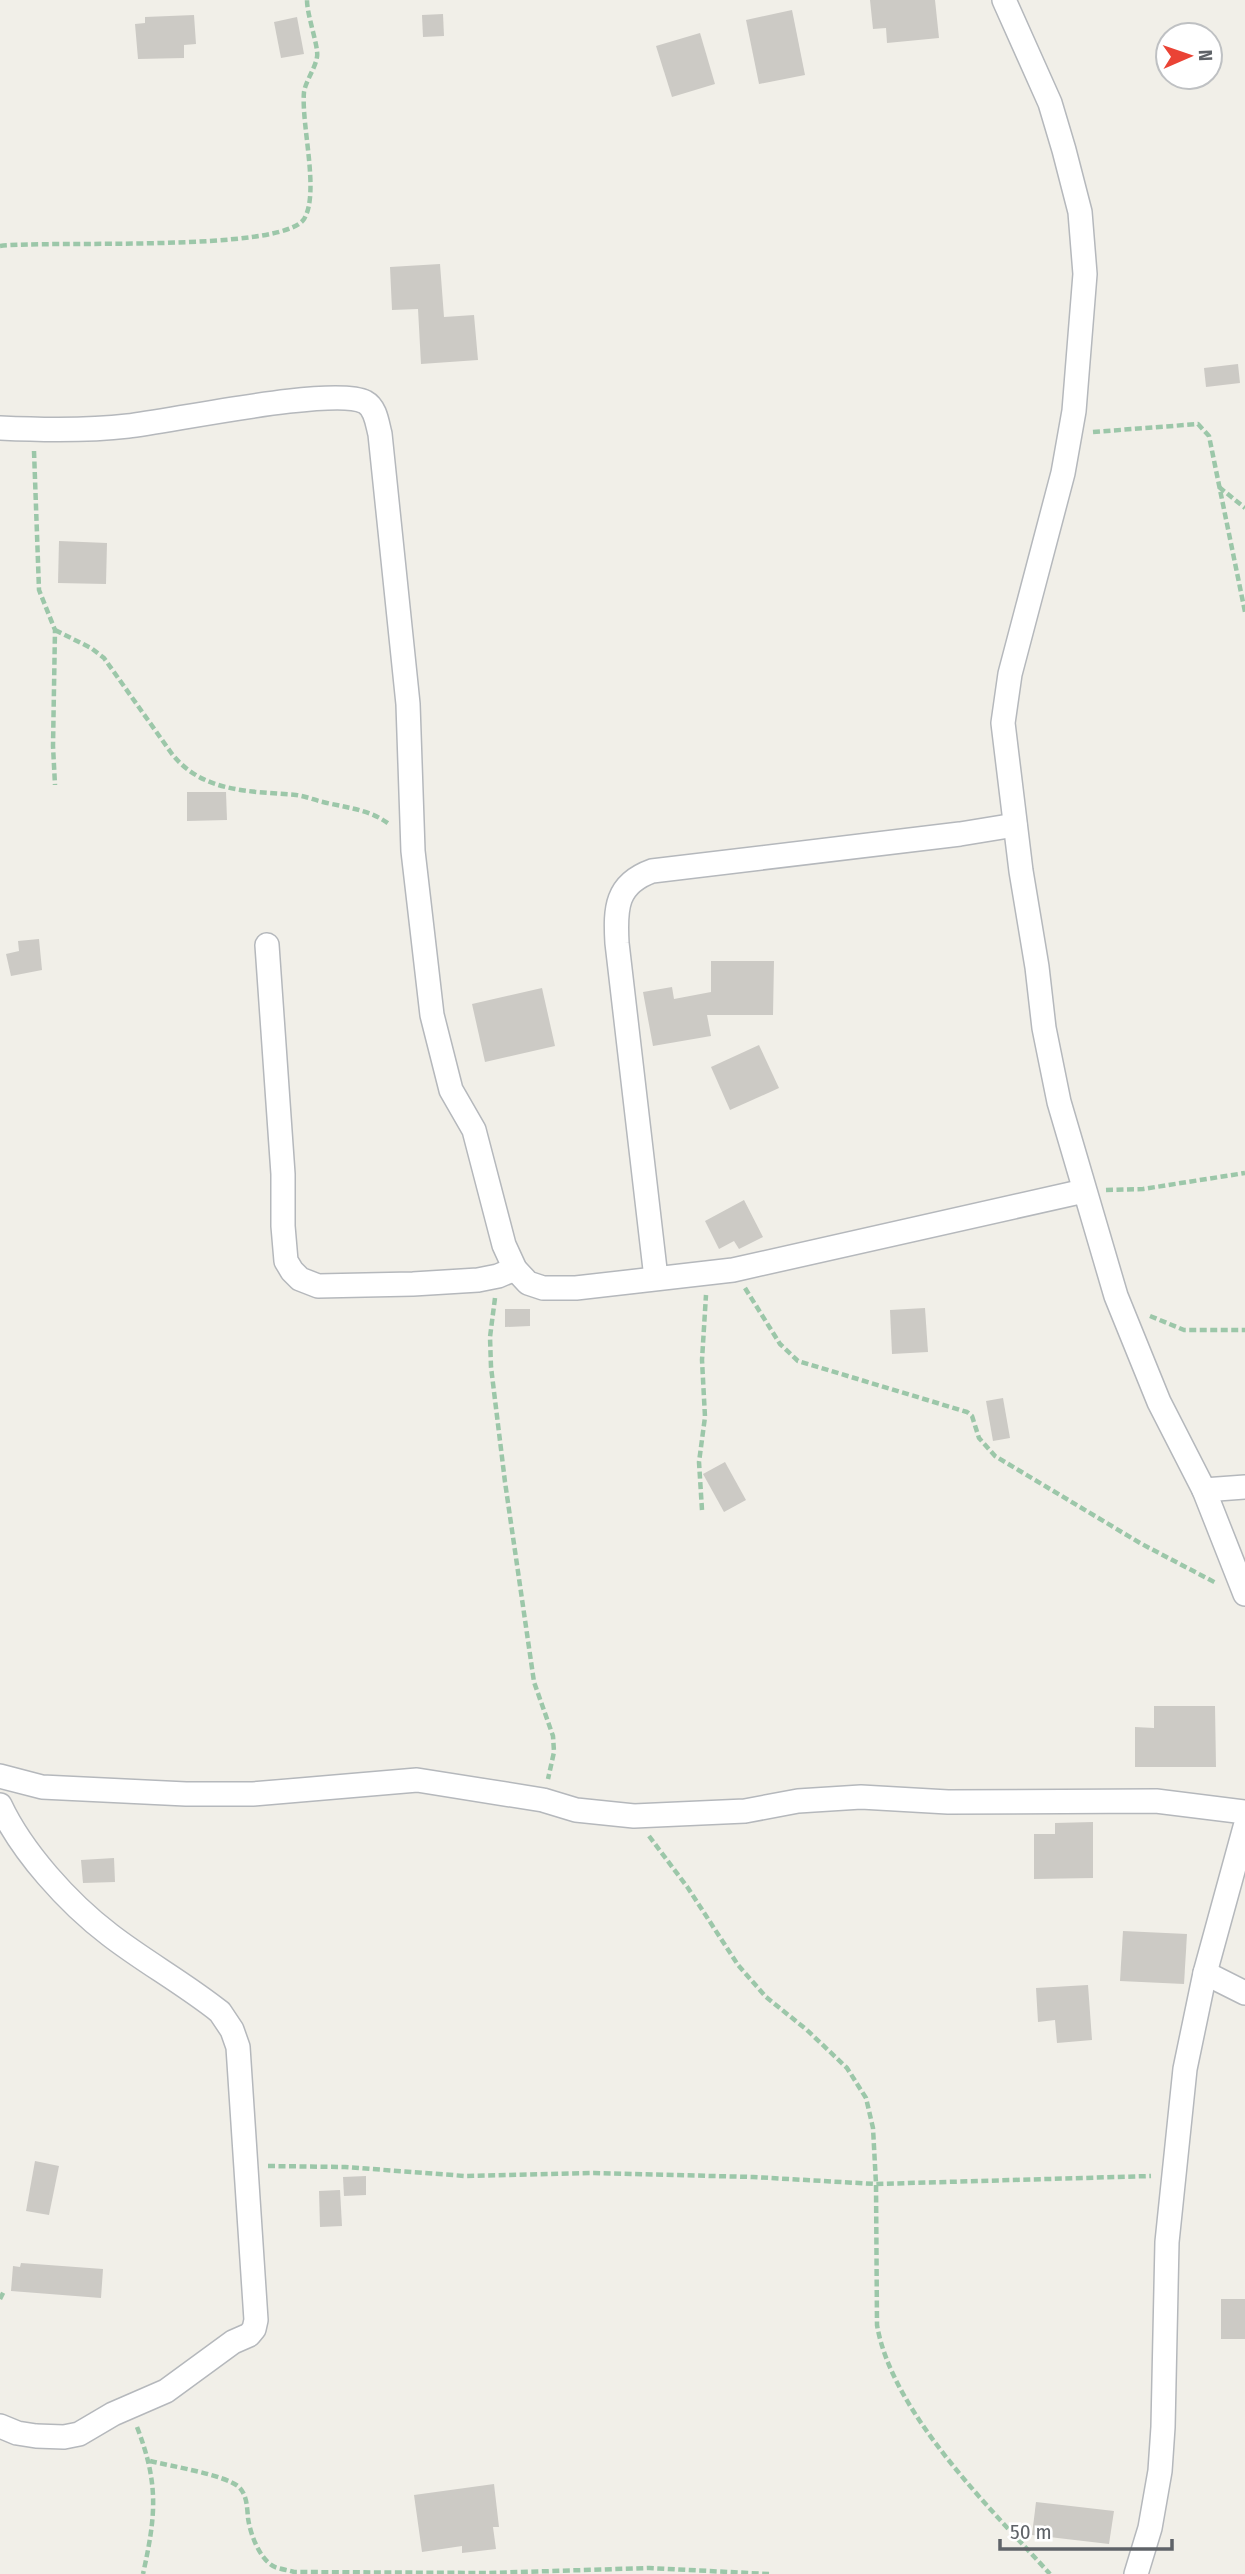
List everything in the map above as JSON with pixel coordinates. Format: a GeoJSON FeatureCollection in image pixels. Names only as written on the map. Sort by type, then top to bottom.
{"type":"FeatureCollection","features":[{"type":"Feature","properties":{"kind":"street"},"geometry":{"type":"LineString","coordinates":[[1004,0],[1050,103],[1080,212],[1085,274],[1074,411],[1063,473],[1004,701],[1004,746],[1044,1028],[1059,1102],[1116,1296],[1159,1402],[1204,1490],[1245,1594]]}},
{"type":"Feature","properties":{"kind":"street"},"geometry":{"type":"LineString","coordinates":[[0,428],[125,426],[311,398],[345,397],[365,402],[374,411],[380,434],[408,704],[413,851],[432,1015],[451,1090],[474,1130],[504,1245],[507,1273]]}},
{"type":"Feature","properties":{"kind":"street"},"geometry":{"type":"LineString","coordinates":[[656,1278],[615,918],[621,896],[628,884],[652,871],[1015,825]]}},
{"type":"Feature","properties":{"kind":"street"},"geometry":{"type":"LineString","coordinates":[[267,945],[283,1174],[286,1261],[300,1279],[318,1286],[413,1284],[507,1273],[543,1288],[576,1288],[709,1273],[733,1270],[1084,1191]]}},
{"type":"Feature","properties":{"kind":"street"},"geometry":{"type":"LineString","coordinates":[[1204,1490],[1245,1487]]}},
{"type":"Feature","properties":{"kind":"street"},"geometry":{"type":"LineString","coordinates":[[0,1776],[42,1787],[186,1794],[253,1794],[417,1780],[543,1800],[576,1810],[634,1816],[746,1811],[798,1801],[861,1797],[948,1802],[1156,1801],[1245,1812]]}},
{"type":"Feature","properties":{"kind":"street"},"geometry":{"type":"LineString","coordinates":[[0,1805],[7,1819],[62,1891],[109,1934],[220,2012],[232,2030],[238,2047],[256,2320],[254,2329],[166,2390],[129,2406],[79,2434],[64,2437],[18,2433],[0,2426]]}},
{"type":"Feature","properties":{"kind":"street"},"geometry":{"type":"LineString","coordinates":[[1136,2574],[1150,2528],[1160,2471],[1167,2242],[1185,2069],[1205,1973],[1245,1827]]}},
{"type":"Feature","properties":{"kind":"street"},"geometry":{"type":"LineString","coordinates":[[1205,1973],[1245,1993]]}},
{"type":"Feature","properties":{"kind":"path"},"geometry":{"type":"LineString","coordinates":[[0,246],[200,241],[289,231],[303,219],[310,198],[304,91],[318,55],[307,15],[307,0]]}},
{"type":"Feature","properties":{"kind":"path"},"geometry":{"type":"LineString","coordinates":[[1074,411],[1086,430],[1093,432],[1198,424],[1204,428],[1209,436],[1245,612]]}},
{"type":"Feature","properties":{"kind":"path"},"geometry":{"type":"LineString","coordinates":[[33,429],[39,590],[55,630],[55,785]]}},
{"type":"Feature","properties":{"kind":"path"},"geometry":{"type":"LineString","coordinates":[[1218,487],[1245,508]]}},
{"type":"Feature","properties":{"kind":"path"},"geometry":{"type":"LineString","coordinates":[[55,630],[91,648],[104,658],[172,754],[192,775],[202,780],[256,793],[299,795],[374,814],[392,827],[413,851]]}},
{"type":"Feature","properties":{"kind":"path"},"geometry":{"type":"LineString","coordinates":[[1084,1191],[1143,1189],[1245,1173]]}},
{"type":"Feature","properties":{"kind":"path"},"geometry":{"type":"LineString","coordinates":[[733,1270],[780,1344],[798,1361],[967,1412],[972,1416],[979,1438],[995,1457],[1140,1543],[1222,1586]]}},
{"type":"Feature","properties":{"kind":"path"},"geometry":{"type":"LineString","coordinates":[[507,1273],[490,1337],[505,1482],[534,1682],[553,1736],[554,1752],[543,1800]]}},
{"type":"Feature","properties":{"kind":"path"},"geometry":{"type":"LineString","coordinates":[[702,1510],[699,1462],[705,1417],[703,1316],[709,1273]]}},
{"type":"Feature","properties":{"kind":"path"},"geometry":{"type":"LineString","coordinates":[[1116,1296],[1155,1320],[1184,1330],[1245,1330]]}},
{"type":"Feature","properties":{"kind":"path"},"geometry":{"type":"LineString","coordinates":[[634,1816],[688,1888],[738,1965],[766,1997],[807,2030],[847,2068],[866,2098],[873,2128],[877,2325],[880,2347],[889,2370],[908,2403],[965,2480],[1050,2574]]}},
{"type":"Feature","properties":{"kind":"path"},"geometry":{"type":"LineString","coordinates":[[244,2166],[345,2167],[465,2176],[594,2173],[752,2177],[876,2184],[1173,2175]]}},
{"type":"Feature","properties":{"kind":"path"},"geometry":{"type":"LineString","coordinates":[[0,2299],[4,2291]]}},
{"type":"Feature","properties":{"kind":"path"},"geometry":{"type":"LineString","coordinates":[[129,2406],[150,2461],[154,2501],[152,2535],[143,2574]]}},
{"type":"Feature","properties":{"kind":"path"},"geometry":{"type":"LineString","coordinates":[[150,2461],[230,2480],[241,2488],[247,2501],[252,2536],[261,2553],[272,2566],[294,2572],[489,2573],[649,2568],[769,2574]]}},
{"type":"Feature","properties":{"kind":"building"},"geometry":{"type":"Polygon","coordinates":[[[870,0],[935,0],[939,38],[887,43],[886,28],[873,29],[870,0]]]}},
{"type":"Feature","properties":{"kind":"building"},"geometry":{"type":"Polygon","coordinates":[[[792,10],[805,75],[759,84],[746,20],[792,10]]]}},
{"type":"Feature","properties":{"kind":"building"},"geometry":{"type":"Polygon","coordinates":[[[443,14],[444,36],[423,37],[422,15],[443,14]]]}},
{"type":"Feature","properties":{"kind":"building"},"geometry":{"type":"Polygon","coordinates":[[[194,15],[196,44],[184,45],[184,58],[138,59],[135,24],[145,23],[145,17],[194,15]]]}},
{"type":"Feature","properties":{"kind":"building"},"geometry":{"type":"Polygon","coordinates":[[[297,17],[304,54],[281,58],[274,22],[297,17]]]}},
{"type":"Feature","properties":{"kind":"building"},"geometry":{"type":"Polygon","coordinates":[[[700,33],[715,84],[672,97],[656,46],[700,33]]]}},
{"type":"Feature","properties":{"kind":"building"},"geometry":{"type":"Polygon","coordinates":[[[440,264],[444,317],[474,315],[478,360],[421,364],[418,309],[392,310],[390,267],[440,264]]]}},
{"type":"Feature","properties":{"kind":"building"},"geometry":{"type":"Polygon","coordinates":[[[1238,364],[1240,383],[1206,387],[1204,368],[1238,364]]]}},
{"type":"Feature","properties":{"kind":"building"},"geometry":{"type":"Polygon","coordinates":[[[59,541],[107,543],[106,584],[58,583],[59,541]]]}},
{"type":"Feature","properties":{"kind":"building"},"geometry":{"type":"Polygon","coordinates":[[[187,792],[226,792],[227,820],[187,821],[187,792]]]}},
{"type":"Feature","properties":{"kind":"building"},"geometry":{"type":"Polygon","coordinates":[[[39,939],[42,970],[11,976],[6,954],[19,951],[18,941],[39,939]]]}},
{"type":"Feature","properties":{"kind":"building"},"geometry":{"type":"Polygon","coordinates":[[[711,961],[774,961],[773,1015],[707,1015],[711,1036],[653,1046],[643,992],[672,987],[674,999],[711,992],[711,961]]]}},
{"type":"Feature","properties":{"kind":"building"},"geometry":{"type":"Polygon","coordinates":[[[542,988],[555,1046],[485,1062],[472,1004],[542,988]]]}},
{"type":"Feature","properties":{"kind":"building"},"geometry":{"type":"Polygon","coordinates":[[[759,1045],[779,1088],[730,1110],[711,1067],[759,1045]]]}},
{"type":"Feature","properties":{"kind":"building"},"geometry":{"type":"Polygon","coordinates":[[[744,1200],[763,1237],[739,1249],[734,1241],[719,1249],[705,1221],[744,1200]]]}},
{"type":"Feature","properties":{"kind":"building"},"geometry":{"type":"Polygon","coordinates":[[[925,1308],[928,1352],[892,1354],[890,1310],[925,1308]]]}},
{"type":"Feature","properties":{"kind":"building"},"geometry":{"type":"Polygon","coordinates":[[[505,1309],[530,1309],[530,1326],[505,1327],[505,1309]]]}},
{"type":"Feature","properties":{"kind":"building"},"geometry":{"type":"Polygon","coordinates":[[[1003,1398],[1010,1438],[993,1441],[986,1401],[1003,1398]]]}},
{"type":"Feature","properties":{"kind":"building"},"geometry":{"type":"Polygon","coordinates":[[[725,1462],[746,1500],[724,1512],[703,1474],[725,1462]]]}},
{"type":"Feature","properties":{"kind":"building"},"geometry":{"type":"Polygon","coordinates":[[[1154,1706],[1215,1706],[1216,1767],[1135,1767],[1135,1727],[1154,1728],[1154,1706]]]}},
{"type":"Feature","properties":{"kind":"building"},"geometry":{"type":"Polygon","coordinates":[[[1093,1822],[1093,1878],[1034,1879],[1034,1834],[1055,1834],[1055,1823],[1093,1822]]]}},
{"type":"Feature","properties":{"kind":"building"},"geometry":{"type":"Polygon","coordinates":[[[114,1858],[115,1882],[83,1883],[81,1860],[114,1858]]]}},
{"type":"Feature","properties":{"kind":"building"},"geometry":{"type":"Polygon","coordinates":[[[1123,1931],[1187,1934],[1184,1984],[1120,1981],[1123,1931]]]}},
{"type":"Feature","properties":{"kind":"building"},"geometry":{"type":"Polygon","coordinates":[[[1088,1985],[1092,2040],[1057,2043],[1055,2020],[1038,2022],[1036,1988],[1088,1985]]]}},
{"type":"Feature","properties":{"kind":"building"},"geometry":{"type":"Polygon","coordinates":[[[35,2161],[59,2166],[49,2215],[26,2211],[35,2161]]]}},
{"type":"Feature","properties":{"kind":"building"},"geometry":{"type":"Polygon","coordinates":[[[366,2176],[366,2195],[344,2196],[343,2177],[366,2176]]]}},
{"type":"Feature","properties":{"kind":"building"},"geometry":{"type":"Polygon","coordinates":[[[340,2190],[342,2226],[320,2227],[319,2191],[340,2190]]]}},
{"type":"Feature","properties":{"kind":"building"},"geometry":{"type":"Polygon","coordinates":[[[21,2263],[103,2269],[101,2298],[11,2291],[13,2266],[20,2267],[21,2263]]]}},
{"type":"Feature","properties":{"kind":"building"},"geometry":{"type":"Polygon","coordinates":[[[1221,2299],[1245,2299],[1245,2339],[1221,2339],[1221,2299]]]}},
{"type":"Feature","properties":{"kind":"building"},"geometry":{"type":"Polygon","coordinates":[[[494,2484],[499,2527],[493,2527],[496,2549],[462,2553],[462,2546],[422,2552],[414,2495],[494,2484]]]}},
{"type":"Feature","properties":{"kind":"building"},"geometry":{"type":"Polygon","coordinates":[[[1036,2502],[1114,2511],[1109,2544],[1032,2535],[1036,2502]]]}}]}
